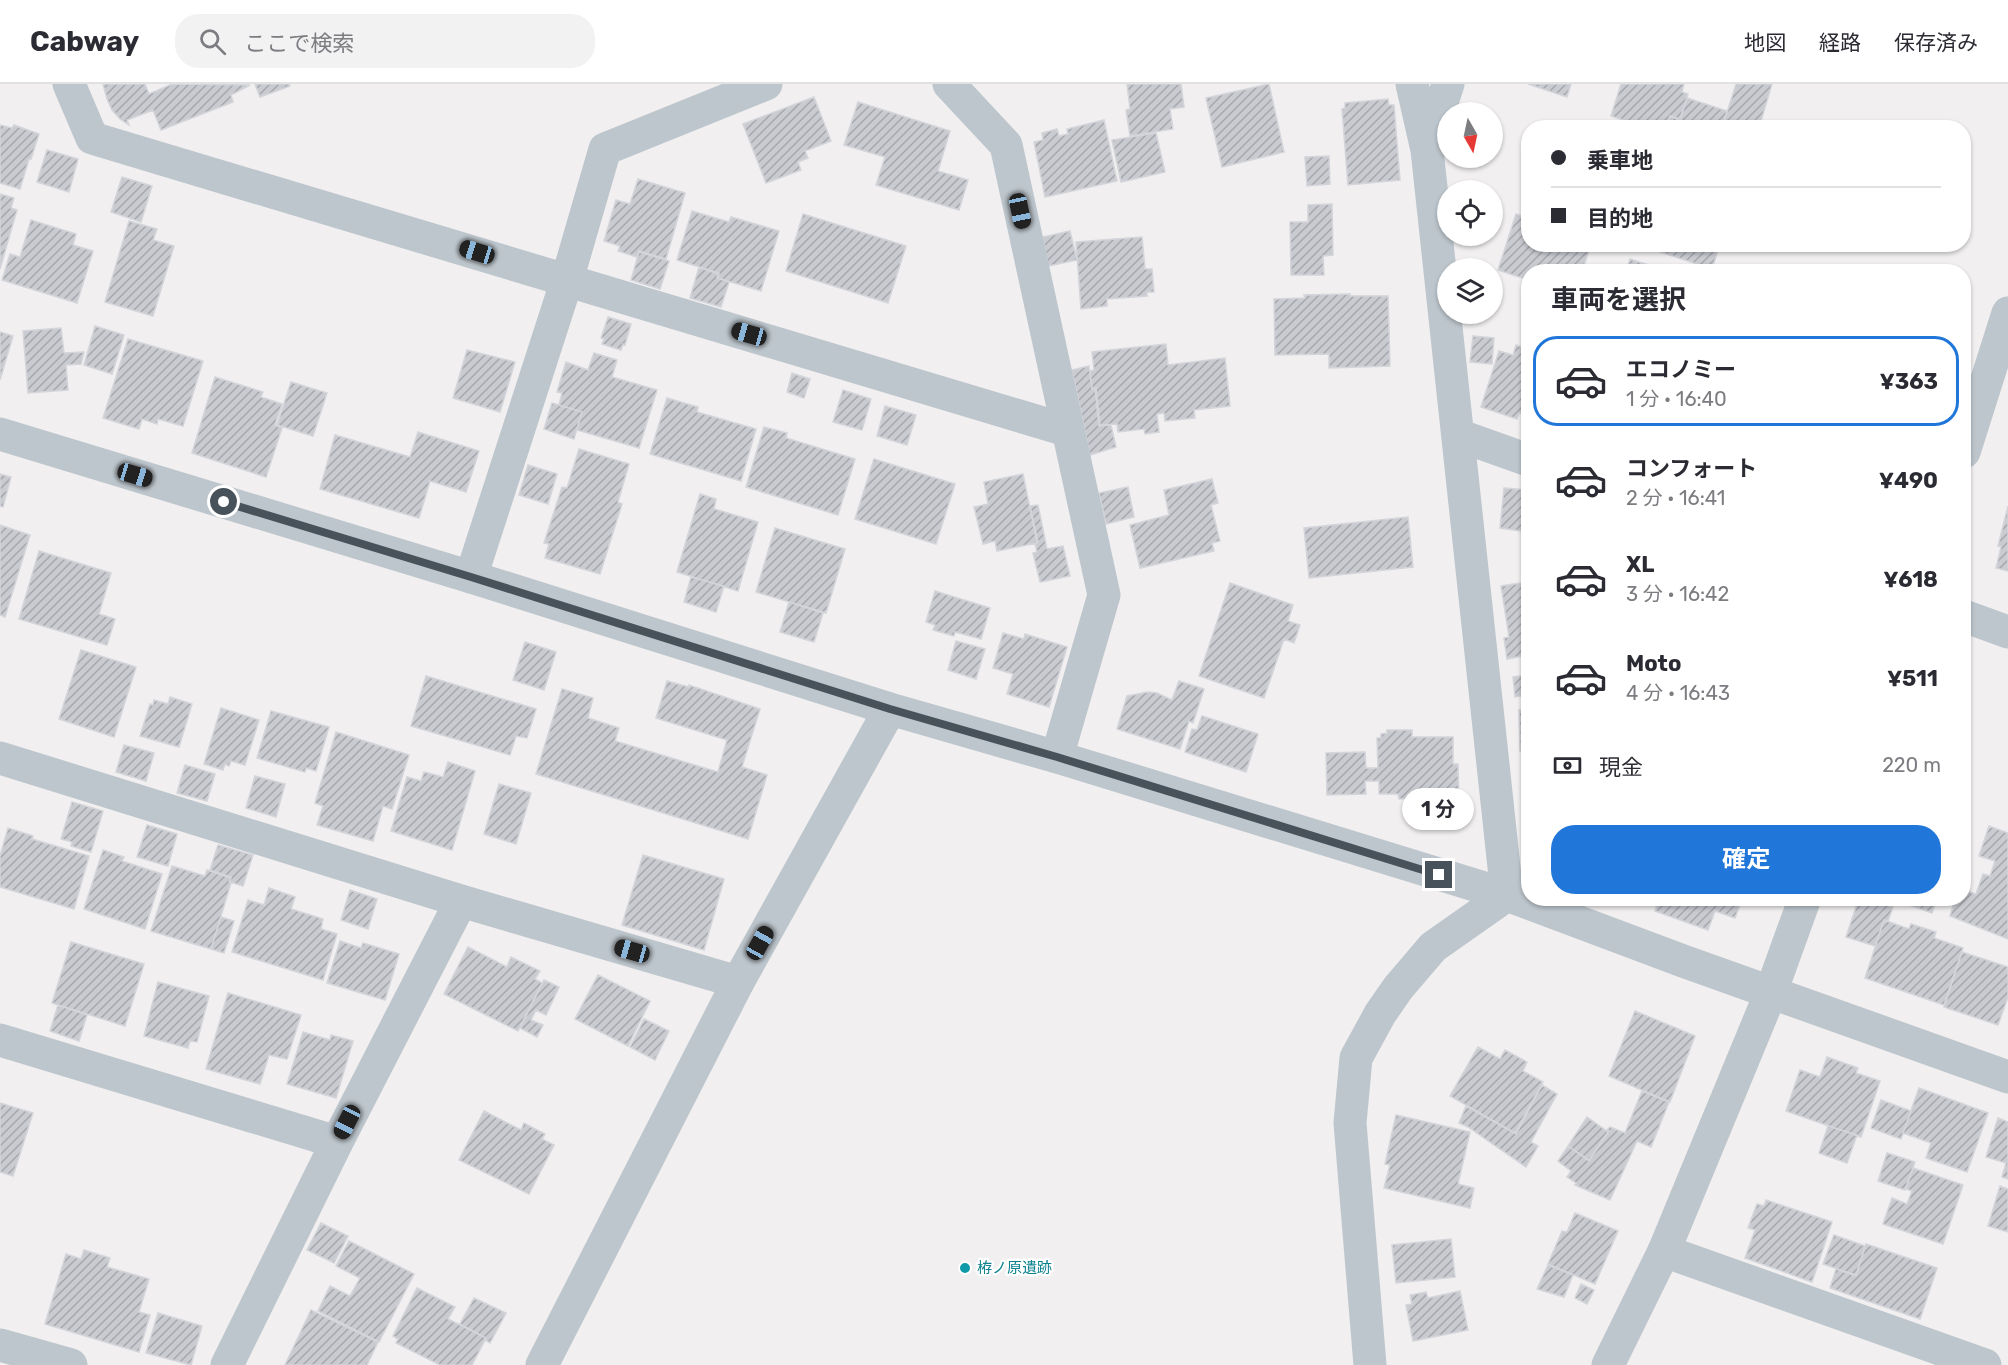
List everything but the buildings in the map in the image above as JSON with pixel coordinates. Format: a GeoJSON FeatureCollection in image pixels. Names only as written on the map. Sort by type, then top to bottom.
{"type":"FeatureCollection","features":[{"type":"Feature","properties":{"kind":"street"},"geometry":{"type":"LineString","coordinates":[[69,84],[92,138],[1066,430]]}},
{"type":"Feature","properties":{"kind":"street"},"geometry":{"type":"LineString","coordinates":[[471,577],[567,279],[604,149],[766,84]]}},
{"type":"Feature","properties":{"kind":"street"},"geometry":{"type":"LineString","coordinates":[[949,84],[1006,145],[1066,430],[1104,595],[1057,757]]}},
{"type":"Feature","properties":{"kind":"street"},"geometry":{"type":"LineString","coordinates":[[1412,84],[1427,150],[1507,896]]}},
{"type":"Feature","properties":{"kind":"street"},"geometry":{"type":"LineString","coordinates":[[1427,150],[1448,84]]}},
{"type":"Feature","properties":{"kind":"street"},"geometry":{"type":"LineString","coordinates":[[1971,433],[2003,348],[2008,313]]}},
{"type":"Feature","properties":{"kind":"street"},"geometry":{"type":"LineString","coordinates":[[0,434],[1521,901]]}},
{"type":"Feature","properties":{"kind":"street"},"geometry":{"type":"LineString","coordinates":[[1458,435],[1521,458]]}},
{"type":"Feature","properties":{"kind":"street"},"geometry":{"type":"LineString","coordinates":[[1971,619],[2008,632]]}},
{"type":"Feature","properties":{"kind":"street"},"geometry":{"type":"LineString","coordinates":[[542,1365],[738,982],[890,709]]}},
{"type":"Feature","properties":{"kind":"street"},"geometry":{"type":"LineString","coordinates":[[0,758],[461,901],[738,982]]}},
{"type":"Feature","properties":{"kind":"street"},"geometry":{"type":"LineString","coordinates":[[1371,1365],[1350,1123],[1356,1058],[1380,1014],[1398,988],[1433,947],[1507,896]]}},
{"type":"Feature","properties":{"kind":"street"},"geometry":{"type":"LineString","coordinates":[[226,1365],[461,901]]}},
{"type":"Feature","properties":{"kind":"street"},"geometry":{"type":"LineString","coordinates":[[1534,906],[2008,1077]]}},
{"type":"Feature","properties":{"kind":"street"},"geometry":{"type":"LineString","coordinates":[[1608,1365],[1664,1251],[1771,992],[1802,906]]}},
{"type":"Feature","properties":{"kind":"street"},"geometry":{"type":"LineString","coordinates":[[0,1040],[337,1142]]}},
{"type":"Feature","properties":{"kind":"street"},"geometry":{"type":"LineString","coordinates":[[1664,1251],[1985,1365]]}},
{"type":"Feature","properties":{"kind":"street"},"geometry":{"type":"LineString","coordinates":[[0,1345],[71,1365]]}},
{"type":"Feature","properties":{"kind":"place","name":"栫ノ原遺跡"},"geometry":{"type":"Point","coordinates":[965,1268]}},
{"type":"Feature","properties":{"kind":"route"},"geometry":{"type":"LineString","coordinates":[[224,502],[890,709],[1057,757],[1439,875]]}}]}
